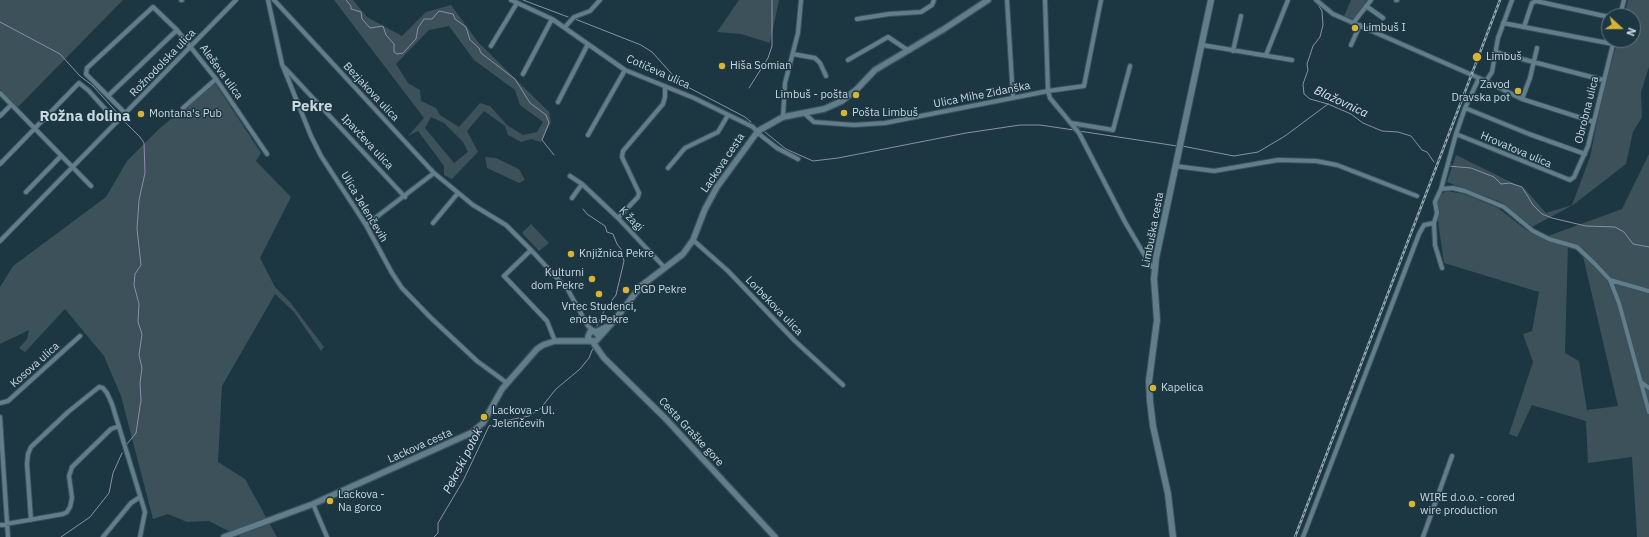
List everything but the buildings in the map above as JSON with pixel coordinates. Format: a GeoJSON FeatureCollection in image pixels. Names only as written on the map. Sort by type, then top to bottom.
{"type":"FeatureCollection","features":[{"type":"Feature","properties":{"kind":"main road","name":"Limbuška cesta"},"geometry":{"type":"LineString","coordinates":[[1173,537],[1168,494],[1153,426],[1150,402],[1149,381],[1157,320],[1154,284],[1155,269],[1175,166],[1211,0]]}},
{"type":"Feature","properties":{"kind":"street","name":"Rožnodolska ulica"},"geometry":{"type":"LineString","coordinates":[[0,241],[236,0]]}},
{"type":"Feature","properties":{"kind":"street","name":"Ulica Jelenčevih"},"geometry":{"type":"LineString","coordinates":[[268,0],[282,64],[311,136],[321,156],[366,225],[402,288],[477,361],[507,383]]}},
{"type":"Feature","properties":{"kind":"street","name":"Bezjakova ulica"},"geometry":{"type":"LineString","coordinates":[[274,0],[434,173],[458,193],[506,225],[531,250],[574,299],[593,336]]}},
{"type":"Feature","properties":{"kind":"street","name":"Cotičeva ulica"},"geometry":{"type":"LineString","coordinates":[[511,0],[552,19],[625,70],[665,86],[753,127],[777,148],[798,159]]}},
{"type":"Feature","properties":{"kind":"street"},"geometry":{"type":"LineString","coordinates":[[565,27],[574,17],[590,11],[600,0]]}},
{"type":"Feature","properties":{"kind":"street"},"geometry":{"type":"LineString","coordinates":[[783,117],[785,83],[798,33],[801,0]]}},
{"type":"Feature","properties":{"kind":"street"},"geometry":{"type":"LineString","coordinates":[[857,19],[889,14],[921,12],[932,5],[934,0]]}},
{"type":"Feature","properties":{"kind":"street","name":"Lackova cesta"},"geometry":{"type":"LineString","coordinates":[[224,537],[312,504],[467,436],[483,423],[507,383],[537,349],[542,345],[555,341],[580,340],[593,336],[613,322],[616,316],[641,286],[680,257],[693,240],[708,201],[746,144],[758,131],[783,117],[824,109],[842,101],[857,90],[875,70],[909,51],[988,0]]}},
{"type":"Feature","properties":{"kind":"street"},"geometry":{"type":"LineString","coordinates":[[1007,0],[1014,98]]}},
{"type":"Feature","properties":{"kind":"street"},"geometry":{"type":"LineString","coordinates":[[1045,0],[1048,91],[1084,86],[1101,0]]}},
{"type":"Feature","properties":{"kind":"street"},"geometry":{"type":"LineString","coordinates":[[1266,55],[1288,0]]}},
{"type":"Feature","properties":{"kind":"street"},"geometry":{"type":"LineString","coordinates":[[1316,0],[1333,14],[1354,22],[1522,99],[1594,122]]}},
{"type":"Feature","properties":{"kind":"street"},"geometry":{"type":"LineString","coordinates":[[1354,22],[1371,0]]}},
{"type":"Feature","properties":{"kind":"street"},"geometry":{"type":"LineString","coordinates":[[1486,82],[1494,65],[1495,52],[1503,23],[1512,0]]}},
{"type":"Feature","properties":{"kind":"street"},"geometry":{"type":"LineString","coordinates":[[1524,27],[1532,3],[1536,1],[1601,15]]}},
{"type":"Feature","properties":{"kind":"street"},"geometry":{"type":"LineString","coordinates":[[492,46],[517,3]]}},
{"type":"Feature","properties":{"kind":"street"},"geometry":{"type":"LineString","coordinates":[[1366,6],[1383,18]]}},
{"type":"Feature","properties":{"kind":"street","name":"Aleševa ulica"},"geometry":{"type":"LineString","coordinates":[[108,96],[86,74],[87,68],[153,7],[191,46],[216,79],[267,154]]}},
{"type":"Feature","properties":{"kind":"street"},"geometry":{"type":"LineString","coordinates":[[1233,51],[1241,16]]}},
{"type":"Feature","properties":{"kind":"street"},"geometry":{"type":"LineString","coordinates":[[523,74],[552,19]]}},
{"type":"Feature","properties":{"kind":"street"},"geometry":{"type":"LineString","coordinates":[[1503,23],[1601,40]]}},
{"type":"Feature","properties":{"kind":"street"},"geometry":{"type":"LineString","coordinates":[[1351,45],[1360,25]]}},
{"type":"Feature","properties":{"kind":"street"},"geometry":{"type":"LineString","coordinates":[[126,114],[108,96],[177,30]]}},
{"type":"Feature","properties":{"kind":"street"},"geometry":{"type":"LineString","coordinates":[[848,60],[888,37],[909,51]]}},
{"type":"Feature","properties":{"kind":"street"},"geometry":{"type":"LineString","coordinates":[[558,102],[588,44]]}},
{"type":"Feature","properties":{"kind":"street"},"geometry":{"type":"LineString","coordinates":[[1202,45],[1292,60]]}},
{"type":"Feature","properties":{"kind":"street"},"geometry":{"type":"LineString","coordinates":[[1522,99],[1535,61],[1537,48]]}},
{"type":"Feature","properties":{"kind":"street","name":"Obrobna ulica"},"geometry":{"type":"LineString","coordinates":[[1570,180],[1574,177],[1585,154],[1612,48]]}},
{"type":"Feature","properties":{"kind":"street"},"geometry":{"type":"LineString","coordinates":[[1495,52],[1535,61],[1604,80]]}},
{"type":"Feature","properties":{"kind":"street"},"geometry":{"type":"LineString","coordinates":[[793,54],[815,58],[820,63],[826,76]]}},
{"type":"Feature","properties":{"kind":"street","name":"Ipavčeva ulica"},"geometry":{"type":"LineString","coordinates":[[282,64],[405,197]]}},
{"type":"Feature","properties":{"kind":"street"},"geometry":{"type":"LineString","coordinates":[[1071,124],[1113,130],[1130,66]]}},
{"type":"Feature","properties":{"kind":"street"},"geometry":{"type":"LineString","coordinates":[[588,135],[625,70]]}},
{"type":"Feature","properties":{"kind":"street"},"geometry":{"type":"LineString","coordinates":[[1442,268],[1435,245],[1434,223],[1437,213],[1435,202],[1441,189],[1444,174],[1465,108],[1478,78]]}},
{"type":"Feature","properties":{"kind":"street"},"geometry":{"type":"LineString","coordinates":[[183,108],[216,79]]}},
{"type":"Feature","properties":{"kind":"street"},"geometry":{"type":"LineString","coordinates":[[0,164],[79,83],[88,90],[117,122]]}},
{"type":"Feature","properties":{"kind":"street"},"geometry":{"type":"LineString","coordinates":[[618,218],[638,197],[639,192],[622,157],[623,151],[663,104],[665,97],[665,86]]}},
{"type":"Feature","properties":{"kind":"street","name":"Ulica Mihe Zidanška"},"geometry":{"type":"LineString","coordinates":[[804,113],[814,122],[854,125],[885,123],[1048,91],[1050,98],[1078,131],[1125,222],[1151,266],[1155,269]]}},
{"type":"Feature","properties":{"kind":"street"},"geometry":{"type":"LineString","coordinates":[[0,92],[34,129],[91,186]]}},
{"type":"Feature","properties":{"kind":"street"},"geometry":{"type":"LineString","coordinates":[[0,116],[11,105]]}},
{"type":"Feature","properties":{"kind":"street"},"geometry":{"type":"LineString","coordinates":[[1465,108],[1529,134],[1585,154]]}},
{"type":"Feature","properties":{"kind":"street"},"geometry":{"type":"LineString","coordinates":[[668,168],[685,148],[718,132],[728,116]]}},
{"type":"Feature","properties":{"kind":"street","name":"Hrovatova ulica"},"geometry":{"type":"LineString","coordinates":[[1456,134],[1570,180]]}},
{"type":"Feature","properties":{"kind":"street"},"geometry":{"type":"LineString","coordinates":[[26,192],[61,156]]}},
{"type":"Feature","properties":{"kind":"street"},"geometry":{"type":"LineString","coordinates":[[1175,166],[1214,171],[1278,160],[1316,161],[1337,165],[1417,196]]}},
{"type":"Feature","properties":{"kind":"street"},"geometry":{"type":"LineString","coordinates":[[366,225],[405,197],[434,173]]}},
{"type":"Feature","properties":{"kind":"street","name":"K žagi"},"geometry":{"type":"LineString","coordinates":[[570,176],[582,184],[618,218],[665,268]]}},
{"type":"Feature","properties":{"kind":"street"},"geometry":{"type":"LineString","coordinates":[[572,198],[582,184]]}},
{"type":"Feature","properties":{"kind":"street"},"geometry":{"type":"LineString","coordinates":[[1441,189],[1453,188],[1465,191],[1504,207],[1541,235],[1577,247],[1610,280],[1619,303],[1649,412]]}},
{"type":"Feature","properties":{"kind":"street"},"geometry":{"type":"LineString","coordinates":[[433,223],[458,193]]}},
{"type":"Feature","properties":{"kind":"street"},"geometry":{"type":"LineString","coordinates":[[1303,537],[1419,234],[1424,225],[1434,223]]}},
{"type":"Feature","properties":{"kind":"street","name":"Lorbekova ulica"},"geometry":{"type":"LineString","coordinates":[[693,240],[728,271],[795,341],[843,385]]}},
{"type":"Feature","properties":{"kind":"street"},"geometry":{"type":"LineString","coordinates":[[531,250],[504,276],[547,321],[555,341]]}},
{"type":"Feature","properties":{"kind":"street"},"geometry":{"type":"LineString","coordinates":[[1610,280],[1649,292]]}},
{"type":"Feature","properties":{"kind":"street","name":"Kosova ulica"},"geometry":{"type":"LineString","coordinates":[[0,403],[8,401],[80,336]]}},
{"type":"Feature","properties":{"kind":"street","name":"Cesta Graške gore"},"geometry":{"type":"LineString","coordinates":[[593,336],[600,352],[660,413],[775,537]]}},
{"type":"Feature","properties":{"kind":"street"},"geometry":{"type":"LineString","coordinates":[[1641,382],[1649,388]]}},
{"type":"Feature","properties":{"kind":"street"},"geometry":{"type":"LineString","coordinates":[[31,520],[27,464],[31,447],[73,408],[99,387],[103,388],[107,393],[119,426],[145,512],[140,537]]}},
{"type":"Feature","properties":{"kind":"street"},"geometry":{"type":"LineString","coordinates":[[0,417],[2,508],[8,537]]}},
{"type":"Feature","properties":{"kind":"street"},"geometry":{"type":"LineString","coordinates":[[0,525],[67,512],[72,498],[69,476],[72,467],[111,429],[119,426]]}},
{"type":"Feature","properties":{"kind":"street"},"geometry":{"type":"LineString","coordinates":[[1423,537],[1452,456]]}},
{"type":"Feature","properties":{"kind":"street"},"geometry":{"type":"LineString","coordinates":[[103,537],[131,503],[140,497]]}},
{"type":"Feature","properties":{"kind":"street"},"geometry":{"type":"LineString","coordinates":[[312,504],[327,537]]}},
{"type":"Feature","properties":{"kind":"shaded area"},"geometry":{"type":"Polygon","coordinates":[[[0,0],[123,0],[16,109],[0,89],[0,0]]]}},
{"type":"Feature","properties":{"kind":"shaded area"},"geometry":{"type":"Polygon","coordinates":[[[334,0],[353,0],[367,17],[402,36],[426,12],[451,5],[478,42],[549,112],[551,122],[541,142],[531,139],[521,142],[508,135],[505,126],[484,111],[467,131],[478,152],[452,179],[444,175],[444,166],[418,131],[408,136],[424,118],[334,0]],[[449,26],[429,30],[396,64],[408,83],[420,90],[421,101],[436,108],[440,115],[459,127],[480,103],[490,106],[507,125],[523,135],[537,132],[543,122],[520,105],[515,90],[474,60],[449,26]],[[431,117],[425,128],[454,163],[468,152],[463,142],[444,123],[431,117]]]}},
{"type":"Feature","properties":{"kind":"shaded area"},"geometry":{"type":"Polygon","coordinates":[[[739,0],[779,0],[770,43],[741,34],[717,32],[739,0]]]}},
{"type":"Feature","properties":{"kind":"shaded area"},"geometry":{"type":"Polygon","coordinates":[[[1351,0],[1367,0],[1353,19],[1344,16],[1351,0]]]}},
{"type":"Feature","properties":{"kind":"shaded area"},"geometry":{"type":"Polygon","coordinates":[[[1628,0],[1649,0],[1649,67],[1641,92],[1642,117],[1633,132],[1626,164],[1573,205],[1532,227],[1501,202],[1447,182],[1456,155],[1525,189],[1546,213],[1572,205],[1590,157],[1605,83],[1616,48],[1641,48],[1641,8],[1626,8],[1628,0]]]}},
{"type":"Feature","properties":{"kind":"shaded area"},"geometry":{"type":"Polygon","coordinates":[[[215,83],[261,153],[256,161],[291,197],[260,258],[275,287],[290,302],[324,347],[321,351],[294,312],[275,294],[222,386],[218,462],[245,479],[277,537],[240,537],[209,521],[187,522],[168,514],[153,519],[121,396],[104,356],[65,309],[25,352],[19,348],[27,339],[29,330],[0,344],[0,287],[13,266],[106,197],[127,161],[160,128],[215,83]]]}},
{"type":"Feature","properties":{"kind":"shaded area"},"geometry":{"type":"Polygon","coordinates":[[[1649,154],[1649,537],[1637,537],[1632,457],[1588,463],[1586,421],[1532,405],[1517,437],[1509,434],[1533,362],[1523,334],[1532,331],[1539,292],[1444,263],[1438,221],[1438,200],[1441,194],[1447,191],[1464,194],[1498,208],[1525,229],[1538,236],[1568,245],[1565,353],[1579,361],[1587,410],[1618,406],[1582,252],[1573,243],[1548,236],[1622,209],[1649,154]]]}},
{"type":"Feature","properties":{"kind":"shaded area"},"geometry":{"type":"Polygon","coordinates":[[[485,157],[496,158],[519,169],[525,180],[519,183],[487,168],[485,157]]]}},
{"type":"Feature","properties":{"kind":"shaded area"},"geometry":{"type":"Polygon","coordinates":[[[531,224],[549,243],[539,251],[522,233],[531,224]]]}},
{"type":"Feature","properties":{"kind":"waterway"},"geometry":{"type":"LineString","coordinates":[[346,0],[351,6],[351,9],[361,12],[362,19],[370,28],[383,26],[386,35],[394,44],[394,52],[397,54],[403,53],[416,39],[418,28],[424,19],[432,19],[439,11],[453,14],[455,19],[466,27],[470,40],[479,48],[481,53],[515,79],[530,103],[546,115],[549,123],[542,140],[554,155]]}},
{"type":"Feature","properties":{"kind":"waterway"},"geometry":{"type":"LineString","coordinates":[[523,0],[568,17]]}},
{"type":"Feature","properties":{"kind":"waterway"},"geometry":{"type":"LineString","coordinates":[[749,88],[768,58],[772,46],[772,0]]}},
{"type":"Feature","properties":{"kind":"waterway","name":"Blažovnica"},"geometry":{"type":"LineString","coordinates":[[1317,3],[1322,11],[1323,25],[1320,37],[1313,46],[1307,64],[1308,70],[1303,84],[1304,94],[1310,99],[1328,104],[1351,114],[1363,123],[1382,131],[1398,132],[1411,136],[1422,150],[1427,152],[1434,162]]}},
{"type":"Feature","properties":{"kind":"waterway"},"geometry":{"type":"LineString","coordinates":[[575,19],[641,45],[652,52],[680,83],[745,117],[751,122]]}},
{"type":"Feature","properties":{"kind":"waterway"},"geometry":{"type":"LineString","coordinates":[[0,22],[60,54],[80,76],[93,86],[120,116]]}},
{"type":"Feature","properties":{"kind":"waterway"},"geometry":{"type":"LineString","coordinates":[[1182,146],[1234,156],[1258,152],[1285,136],[1328,104]]}},
{"type":"Feature","properties":{"kind":"waterway"},"geometry":{"type":"LineString","coordinates":[[123,120],[144,143],[145,173],[139,200],[137,229],[141,265],[135,274],[134,285],[139,304],[138,322],[142,334],[139,355],[142,368],[140,383],[141,400],[136,433],[127,444]]}},
{"type":"Feature","properties":{"kind":"waterway"},"geometry":{"type":"LineString","coordinates":[[765,132],[786,149],[813,161],[838,158],[966,133],[1020,125],[1040,125],[1074,130]]}},
{"type":"Feature","properties":{"kind":"waterway"},"geometry":{"type":"LineString","coordinates":[[1079,131],[1177,146]]}},
{"type":"Feature","properties":{"kind":"waterway","name":"Blažovnica"},"geometry":{"type":"LineString","coordinates":[[1448,166],[1471,168],[1494,177],[1501,184],[1510,183],[1522,187],[1533,205],[1542,214],[1552,218],[1586,226],[1615,227],[1624,232],[1633,244],[1649,247]]}},
{"type":"Feature","properties":{"kind":"waterway"},"geometry":{"type":"LineString","coordinates":[[583,209],[587,214],[605,226],[607,232],[613,234],[621,249],[624,261],[616,295],[604,311],[597,326]]}},
{"type":"Feature","properties":{"kind":"waterway","name":"Pekrski potok"},"geometry":{"type":"LineString","coordinates":[[434,537],[438,533],[438,523],[463,481],[489,426],[504,421],[529,416],[540,409],[556,389],[580,369],[589,358],[593,348]]}},
{"type":"Feature","properties":{"kind":"waterway"},"geometry":{"type":"LineString","coordinates":[[61,537],[90,517],[109,493],[113,473],[122,453]]}},
{"type":"Feature","properties":{"kind":"railway"},"geometry":{"type":"LineString","coordinates":[[1295,537],[1500,0]]}},
{"type":"Feature","properties":{"kind":"place","name":"Limbuš I"},"geometry":{"type":"Point","coordinates":[1355,28]}},
{"type":"Feature","properties":{"kind":"place","name":"Limbuš"},"geometry":{"type":"Point","coordinates":[1477,57]}},
{"type":"Feature","properties":{"kind":"place","name":"Hiša Somian"},"geometry":{"type":"Point","coordinates":[722,66]}},
{"type":"Feature","properties":{"kind":"place","name":"Zavod Dravska pot"},"geometry":{"type":"Point","coordinates":[1518,91]}},
{"type":"Feature","properties":{"kind":"place","name":"Limbuš - pošta"},"geometry":{"type":"Point","coordinates":[856,95]}},
{"type":"Feature","properties":{"kind":"place","name":"Pošta Limbuš"},"geometry":{"type":"Point","coordinates":[844,113]}},
{"type":"Feature","properties":{"kind":"place","name":"Montana's Pub"},"geometry":{"type":"Point","coordinates":[141,114]}},
{"type":"Feature","properties":{"kind":"place","name":"Knjižnica Pekre"},"geometry":{"type":"Point","coordinates":[571,254]}},
{"type":"Feature","properties":{"kind":"place","name":"Kulturni dom Pekre"},"geometry":{"type":"Point","coordinates":[592,279]}},
{"type":"Feature","properties":{"kind":"place","name":"PGD Pekre"},"geometry":{"type":"Point","coordinates":[626,290]}},
{"type":"Feature","properties":{"kind":"place","name":"Vrtec Studenci, enota Pekre"},"geometry":{"type":"Point","coordinates":[599,294]}},
{"type":"Feature","properties":{"kind":"place","name":"Kapelica"},"geometry":{"type":"Point","coordinates":[1153,388]}},
{"type":"Feature","properties":{"kind":"place","name":"Lackova - Ul. Jelenčevih"},"geometry":{"type":"Point","coordinates":[484,417]}},
{"type":"Feature","properties":{"kind":"place","name":"Lackova - Na gorco"},"geometry":{"type":"Point","coordinates":[330,501]}},
{"type":"Feature","properties":{"kind":"place","name":"WIRE d.o.o. - cored wire production"},"geometry":{"type":"Point","coordinates":[1412,504]}},
{"type":"Feature","properties":{"kind":"district","name":"Pekre"},"geometry":{"type":"Point","coordinates":[312,107]}},
{"type":"Feature","properties":{"kind":"district","name":"Rožna dolina"},"geometry":{"type":"Point","coordinates":[85,117]}}]}
